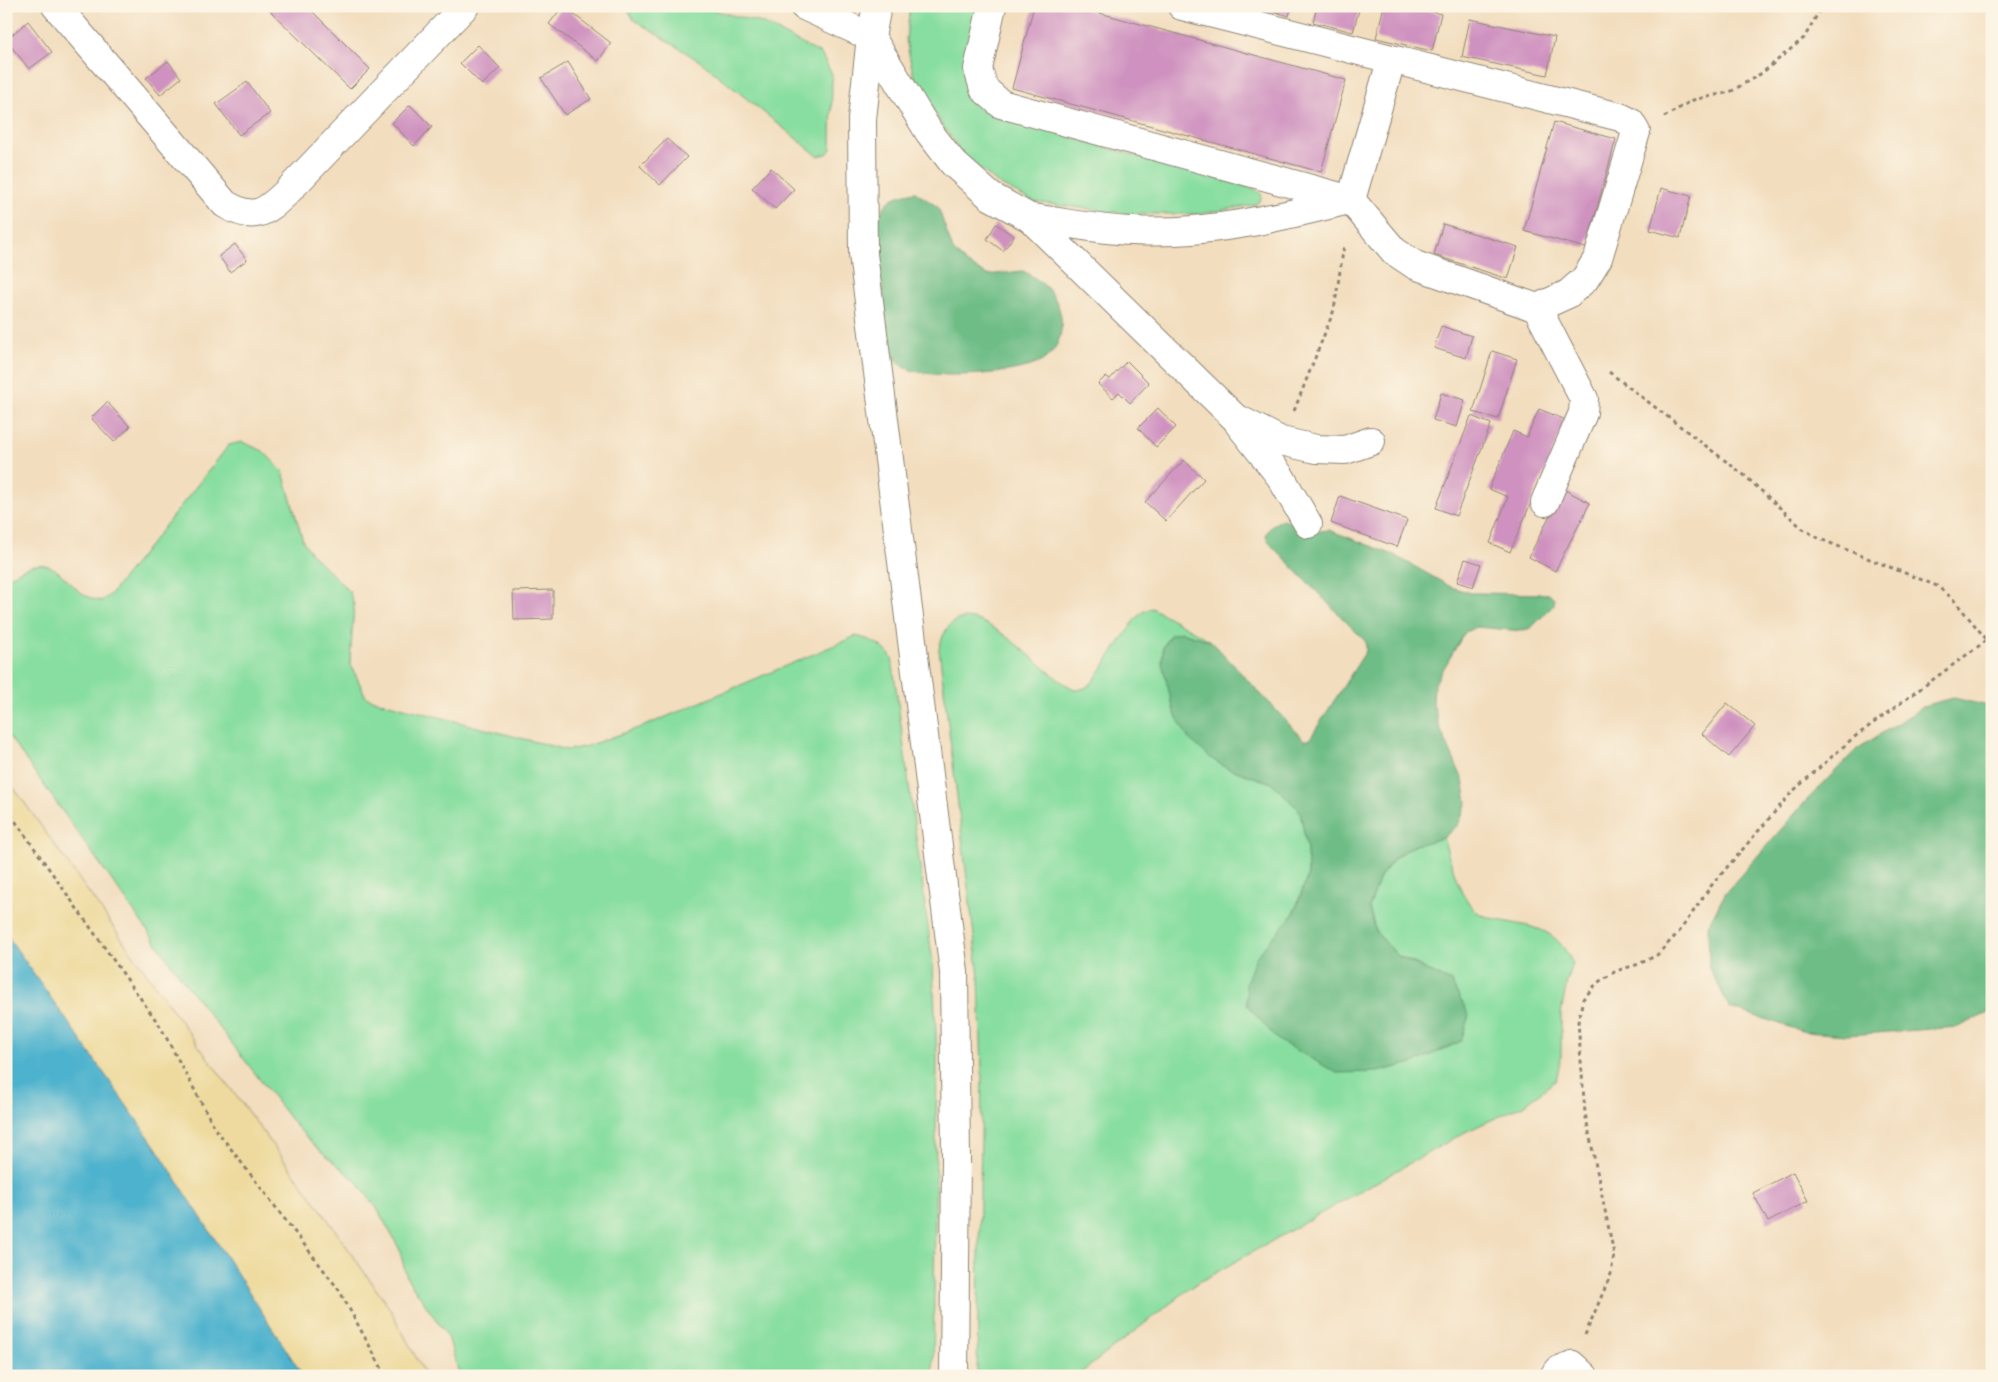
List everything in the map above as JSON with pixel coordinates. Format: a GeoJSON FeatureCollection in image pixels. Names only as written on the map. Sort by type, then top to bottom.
{"type":"FeatureCollection","features":[{"type":"Feature","properties":{"kind":"street"},"geometry":{"type":"LineString","coordinates":[[56,6],[226,204],[242,214],[254,214],[270,209],[465,6]]}},
{"type":"Feature","properties":{"kind":"street"},"geometry":{"type":"LineString","coordinates":[[804,6],[871,37],[929,132],[953,163],[990,196],[1030,218],[1234,417],[1280,476],[1308,524]]}},
{"type":"Feature","properties":{"kind":"street"},"geometry":{"type":"LineString","coordinates":[[876,6],[862,119],[862,254],[954,972],[956,1140],[954,1376]]}},
{"type":"Feature","properties":{"kind":"street"},"geometry":{"type":"LineString","coordinates":[[992,6],[978,69],[984,89],[1001,104],[1351,200],[1394,251],[1415,266],[1536,308],[1568,294],[1585,279],[1598,258],[1636,132],[1630,122],[1620,117],[1391,61],[1182,6]]}},
{"type":"Feature","properties":{"kind":"street"},"geometry":{"type":"LineString","coordinates":[[1351,200],[1391,61]]}},
{"type":"Feature","properties":{"kind":"street"},"geometry":{"type":"LineString","coordinates":[[1030,218],[1131,231],[1201,230],[1264,221],[1351,200]]}},
{"type":"Feature","properties":{"kind":"street"},"geometry":{"type":"LineString","coordinates":[[1536,308],[1584,399],[1582,414],[1545,502]]}},
{"type":"Feature","properties":{"kind":"street"},"geometry":{"type":"LineString","coordinates":[[1234,417],[1281,442],[1316,449],[1345,450],[1371,441]]}},
{"type":"Feature","properties":{"kind":"path"},"geometry":{"type":"LineString","coordinates":[[1636,132],[1694,100],[1730,92],[1762,73],[1804,38],[1822,6]]}},
{"type":"Feature","properties":{"kind":"path"},"geometry":{"type":"LineString","coordinates":[[1281,442],[1334,310],[1351,200]]}},
{"type":"Feature","properties":{"kind":"path"},"geometry":{"type":"LineString","coordinates":[[1604,368],[1744,475],[1802,529],[1820,539],[1937,586],[1953,600],[1992,646]]}},
{"type":"Feature","properties":{"kind":"path"},"geometry":{"type":"LineString","coordinates":[[1570,1372],[1612,1274],[1614,1254],[1585,1113],[1578,1022],[1583,999],[1597,983],[1616,971],[1657,955],[1679,932],[1711,886],[1792,792],[1853,738],[1987,640]]}},
{"type":"Feature","properties":{"kind":"path"},"geometry":{"type":"LineString","coordinates":[[6,808],[160,1026],[215,1128],[339,1290],[386,1376]]}},
{"type":"Feature","properties":{"kind":"green space"},"geometry":{"type":"Polygon","coordinates":[[[631,6],[698,6],[762,23],[821,54],[832,74],[831,149],[827,154],[818,156],[701,62],[633,19],[629,11],[631,6]]]}},
{"type":"Feature","properties":{"kind":"green space"},"geometry":{"type":"Polygon","coordinates":[[[910,6],[979,6],[998,117],[1255,189],[1262,195],[1260,201],[1254,205],[1199,214],[1128,214],[1034,202],[997,183],[963,154],[941,124],[913,73],[906,40],[910,6]]]}},
{"type":"Feature","properties":{"kind":"green space"},"geometry":{"type":"Polygon","coordinates":[[[915,192],[938,207],[953,250],[966,263],[987,275],[1023,271],[1045,286],[1052,295],[1061,314],[1062,325],[1057,345],[1042,361],[1014,370],[971,375],[929,374],[912,370],[898,362],[890,350],[875,228],[881,212],[888,202],[899,196],[915,192]]]}},
{"type":"Feature","properties":{"kind":"green space"},"geometry":{"type":"Polygon","coordinates":[[[242,442],[263,451],[283,472],[303,541],[311,553],[349,591],[354,605],[350,663],[366,697],[377,701],[567,750],[584,747],[647,725],[856,636],[876,643],[892,658],[933,964],[937,1060],[933,1376],[460,1376],[448,1337],[407,1278],[399,1248],[376,1207],[356,1181],[317,1148],[295,1125],[182,979],[6,732],[6,580],[24,569],[38,565],[49,566],[87,596],[101,601],[111,594],[229,445],[242,442]]]}},
{"type":"Feature","properties":{"kind":"green space"},"geometry":{"type":"Polygon","coordinates":[[[1284,520],[1312,532],[1329,530],[1394,555],[1451,587],[1471,593],[1550,594],[1554,598],[1554,605],[1532,627],[1523,631],[1477,627],[1465,632],[1434,685],[1433,703],[1439,726],[1463,780],[1467,802],[1458,825],[1443,838],[1415,845],[1395,857],[1380,877],[1369,908],[1376,932],[1398,956],[1451,982],[1469,1015],[1461,1041],[1416,1062],[1377,1072],[1337,1073],[1278,1040],[1247,1005],[1246,983],[1256,957],[1294,913],[1308,875],[1307,849],[1300,811],[1272,783],[1227,768],[1212,759],[1188,738],[1174,712],[1162,663],[1163,647],[1170,635],[1181,632],[1211,641],[1304,740],[1309,740],[1366,651],[1366,642],[1269,543],[1266,535],[1269,529],[1275,523],[1284,520]]]}},
{"type":"Feature","properties":{"kind":"green space"},"geometry":{"type":"Polygon","coordinates":[[[1152,608],[1211,641],[1181,632],[1170,635],[1163,647],[1227,768],[1272,783],[1300,811],[1307,849],[1308,875],[1294,913],[1278,933],[1377,1072],[1416,1062],[1461,1041],[1423,967],[1398,956],[1376,932],[1369,908],[1380,877],[1396,857],[1415,845],[1443,838],[1459,886],[1476,911],[1498,920],[1533,927],[1551,935],[1559,942],[1573,964],[1567,981],[1561,1014],[1561,1057],[1556,1080],[1524,1105],[1465,1132],[1194,1285],[1077,1376],[977,1376],[982,1072],[979,977],[939,649],[949,626],[964,618],[982,622],[1002,633],[1060,681],[1075,689],[1079,689],[1092,683],[1136,618],[1144,611],[1152,608]]]}},
{"type":"Feature","properties":{"kind":"green space"},"geometry":{"type":"Polygon","coordinates":[[[1954,698],[1992,707],[1992,1011],[1958,1027],[1848,1035],[1805,1032],[1730,1008],[1709,968],[1708,925],[1726,892],[1806,801],[1857,749],[1926,705],[1954,698]]]}},
{"type":"Feature","properties":{"kind":"sand"},"geometry":{"type":"Polygon","coordinates":[[[6,777],[192,1037],[317,1204],[390,1309],[426,1376],[303,1376],[155,1146],[6,934],[6,777]]]}},
{"type":"Feature","properties":{"kind":"water"},"geometry":{"type":"Polygon","coordinates":[[[6,934],[155,1146],[303,1376],[6,1376],[6,934]]]}},
{"type":"Feature","properties":{"kind":"building"},"geometry":{"type":"Polygon","coordinates":[[[265,6],[317,6],[312,11],[370,69],[350,89],[265,6]]]}},
{"type":"Feature","properties":{"kind":"building"},"geometry":{"type":"Polygon","coordinates":[[[563,6],[611,43],[598,61],[549,24],[563,6]]]}},
{"type":"Feature","properties":{"kind":"building"},"geometry":{"type":"Polygon","coordinates":[[[1034,6],[1074,6],[1346,80],[1321,172],[1012,88],[1034,6]]]}},
{"type":"Feature","properties":{"kind":"building"},"geometry":{"type":"Polygon","coordinates":[[[1256,6],[1292,6],[1289,16],[1256,6]]]}},
{"type":"Feature","properties":{"kind":"building"},"geometry":{"type":"Polygon","coordinates":[[[1317,6],[1360,6],[1353,32],[1313,22],[1317,6]]]}},
{"type":"Feature","properties":{"kind":"building"},"geometry":{"type":"Polygon","coordinates":[[[1384,6],[1409,6],[1441,14],[1432,51],[1376,38],[1384,6]]]}},
{"type":"Feature","properties":{"kind":"building"},"geometry":{"type":"Polygon","coordinates":[[[1470,19],[1555,37],[1547,75],[1462,57],[1470,19]]]}},
{"type":"Feature","properties":{"kind":"building"},"geometry":{"type":"Polygon","coordinates":[[[28,21],[52,52],[29,69],[6,40],[28,21]]]}},
{"type":"Feature","properties":{"kind":"building"},"geometry":{"type":"Polygon","coordinates":[[[478,45],[500,68],[482,85],[460,63],[478,45]]]}},
{"type":"Feature","properties":{"kind":"building"},"geometry":{"type":"Polygon","coordinates":[[[168,61],[181,78],[160,95],[146,78],[168,61]]]}},
{"type":"Feature","properties":{"kind":"building"},"geometry":{"type":"Polygon","coordinates":[[[568,62],[591,99],[565,115],[541,78],[568,62]]]}},
{"type":"Feature","properties":{"kind":"building"},"geometry":{"type":"Polygon","coordinates":[[[247,82],[270,113],[239,135],[216,104],[247,82]]]}},
{"type":"Feature","properties":{"kind":"building"},"geometry":{"type":"Polygon","coordinates":[[[410,105],[432,127],[414,146],[392,123],[410,105]]]}},
{"type":"Feature","properties":{"kind":"building"},"geometry":{"type":"Polygon","coordinates":[[[1554,122],[1616,139],[1586,248],[1524,231],[1554,122]]]}},
{"type":"Feature","properties":{"kind":"building"},"geometry":{"type":"Polygon","coordinates":[[[667,139],[687,157],[660,185],[640,166],[667,139]]]}},
{"type":"Feature","properties":{"kind":"building"},"geometry":{"type":"Polygon","coordinates":[[[771,168],[794,189],[775,209],[752,188],[771,168]]]}},
{"type":"Feature","properties":{"kind":"building"},"geometry":{"type":"Polygon","coordinates":[[[1661,188],[1691,196],[1680,238],[1650,230],[1661,188]]]}},
{"type":"Feature","properties":{"kind":"building"},"geometry":{"type":"Polygon","coordinates":[[[996,224],[1014,236],[1003,251],[987,239],[996,224]]]}},
{"type":"Feature","properties":{"kind":"building"},"geometry":{"type":"Polygon","coordinates":[[[1443,224],[1518,247],[1508,279],[1434,255],[1443,224]]]}},
{"type":"Feature","properties":{"kind":"building"},"geometry":{"type":"Polygon","coordinates":[[[235,244],[247,260],[230,272],[219,256],[235,244]]]}},
{"type":"Feature","properties":{"kind":"building"},"geometry":{"type":"Polygon","coordinates":[[[1441,326],[1472,336],[1466,358],[1434,348],[1441,326]]]}},
{"type":"Feature","properties":{"kind":"building"},"geometry":{"type":"Polygon","coordinates":[[[1492,351],[1517,359],[1498,419],[1473,412],[1492,351]]]}},
{"type":"Feature","properties":{"kind":"building"},"geometry":{"type":"Polygon","coordinates":[[[1127,361],[1149,383],[1130,403],[1119,392],[1113,398],[1098,384],[1106,376],[1110,379],[1127,361]]]}},
{"type":"Feature","properties":{"kind":"building"},"geometry":{"type":"Polygon","coordinates":[[[1441,393],[1465,400],[1457,427],[1433,420],[1441,393]]]}},
{"type":"Feature","properties":{"kind":"building"},"geometry":{"type":"Polygon","coordinates":[[[107,402],[130,427],[114,442],[91,418],[107,402]]]}},
{"type":"Feature","properties":{"kind":"building"},"geometry":{"type":"Polygon","coordinates":[[[1158,408],[1176,427],[1156,447],[1138,428],[1158,408]]]}},
{"type":"Feature","properties":{"kind":"building"},"geometry":{"type":"Polygon","coordinates":[[[1539,409],[1566,420],[1510,552],[1490,543],[1508,497],[1489,489],[1513,431],[1527,437],[1539,409]]]}},
{"type":"Feature","properties":{"kind":"building"},"geometry":{"type":"Polygon","coordinates":[[[1471,416],[1491,424],[1456,516],[1436,508],[1471,416]]]}},
{"type":"Feature","properties":{"kind":"building"},"geometry":{"type":"Polygon","coordinates":[[[1184,460],[1204,479],[1166,521],[1145,502],[1184,460]]]}},
{"type":"Feature","properties":{"kind":"building"},"geometry":{"type":"Polygon","coordinates":[[[1563,489],[1590,503],[1555,571],[1529,557],[1563,489]]]}},
{"type":"Feature","properties":{"kind":"building"},"geometry":{"type":"Polygon","coordinates":[[[1340,496],[1407,520],[1397,547],[1331,523],[1340,496]]]}},
{"type":"Feature","properties":{"kind":"building"},"geometry":{"type":"Polygon","coordinates":[[[1465,559],[1481,564],[1473,587],[1457,582],[1465,559]]]}},
{"type":"Feature","properties":{"kind":"building"},"geometry":{"type":"Polygon","coordinates":[[[553,590],[553,619],[514,620],[513,591],[553,590]]]}},
{"type":"Feature","properties":{"kind":"building"},"geometry":{"type":"Polygon","coordinates":[[[1727,703],[1755,726],[1729,757],[1702,734],[1727,703]]]}},
{"type":"Feature","properties":{"kind":"building"},"geometry":{"type":"Polygon","coordinates":[[[1793,1172],[1808,1201],[1768,1222],[1753,1193],[1793,1172]]]}}]}
